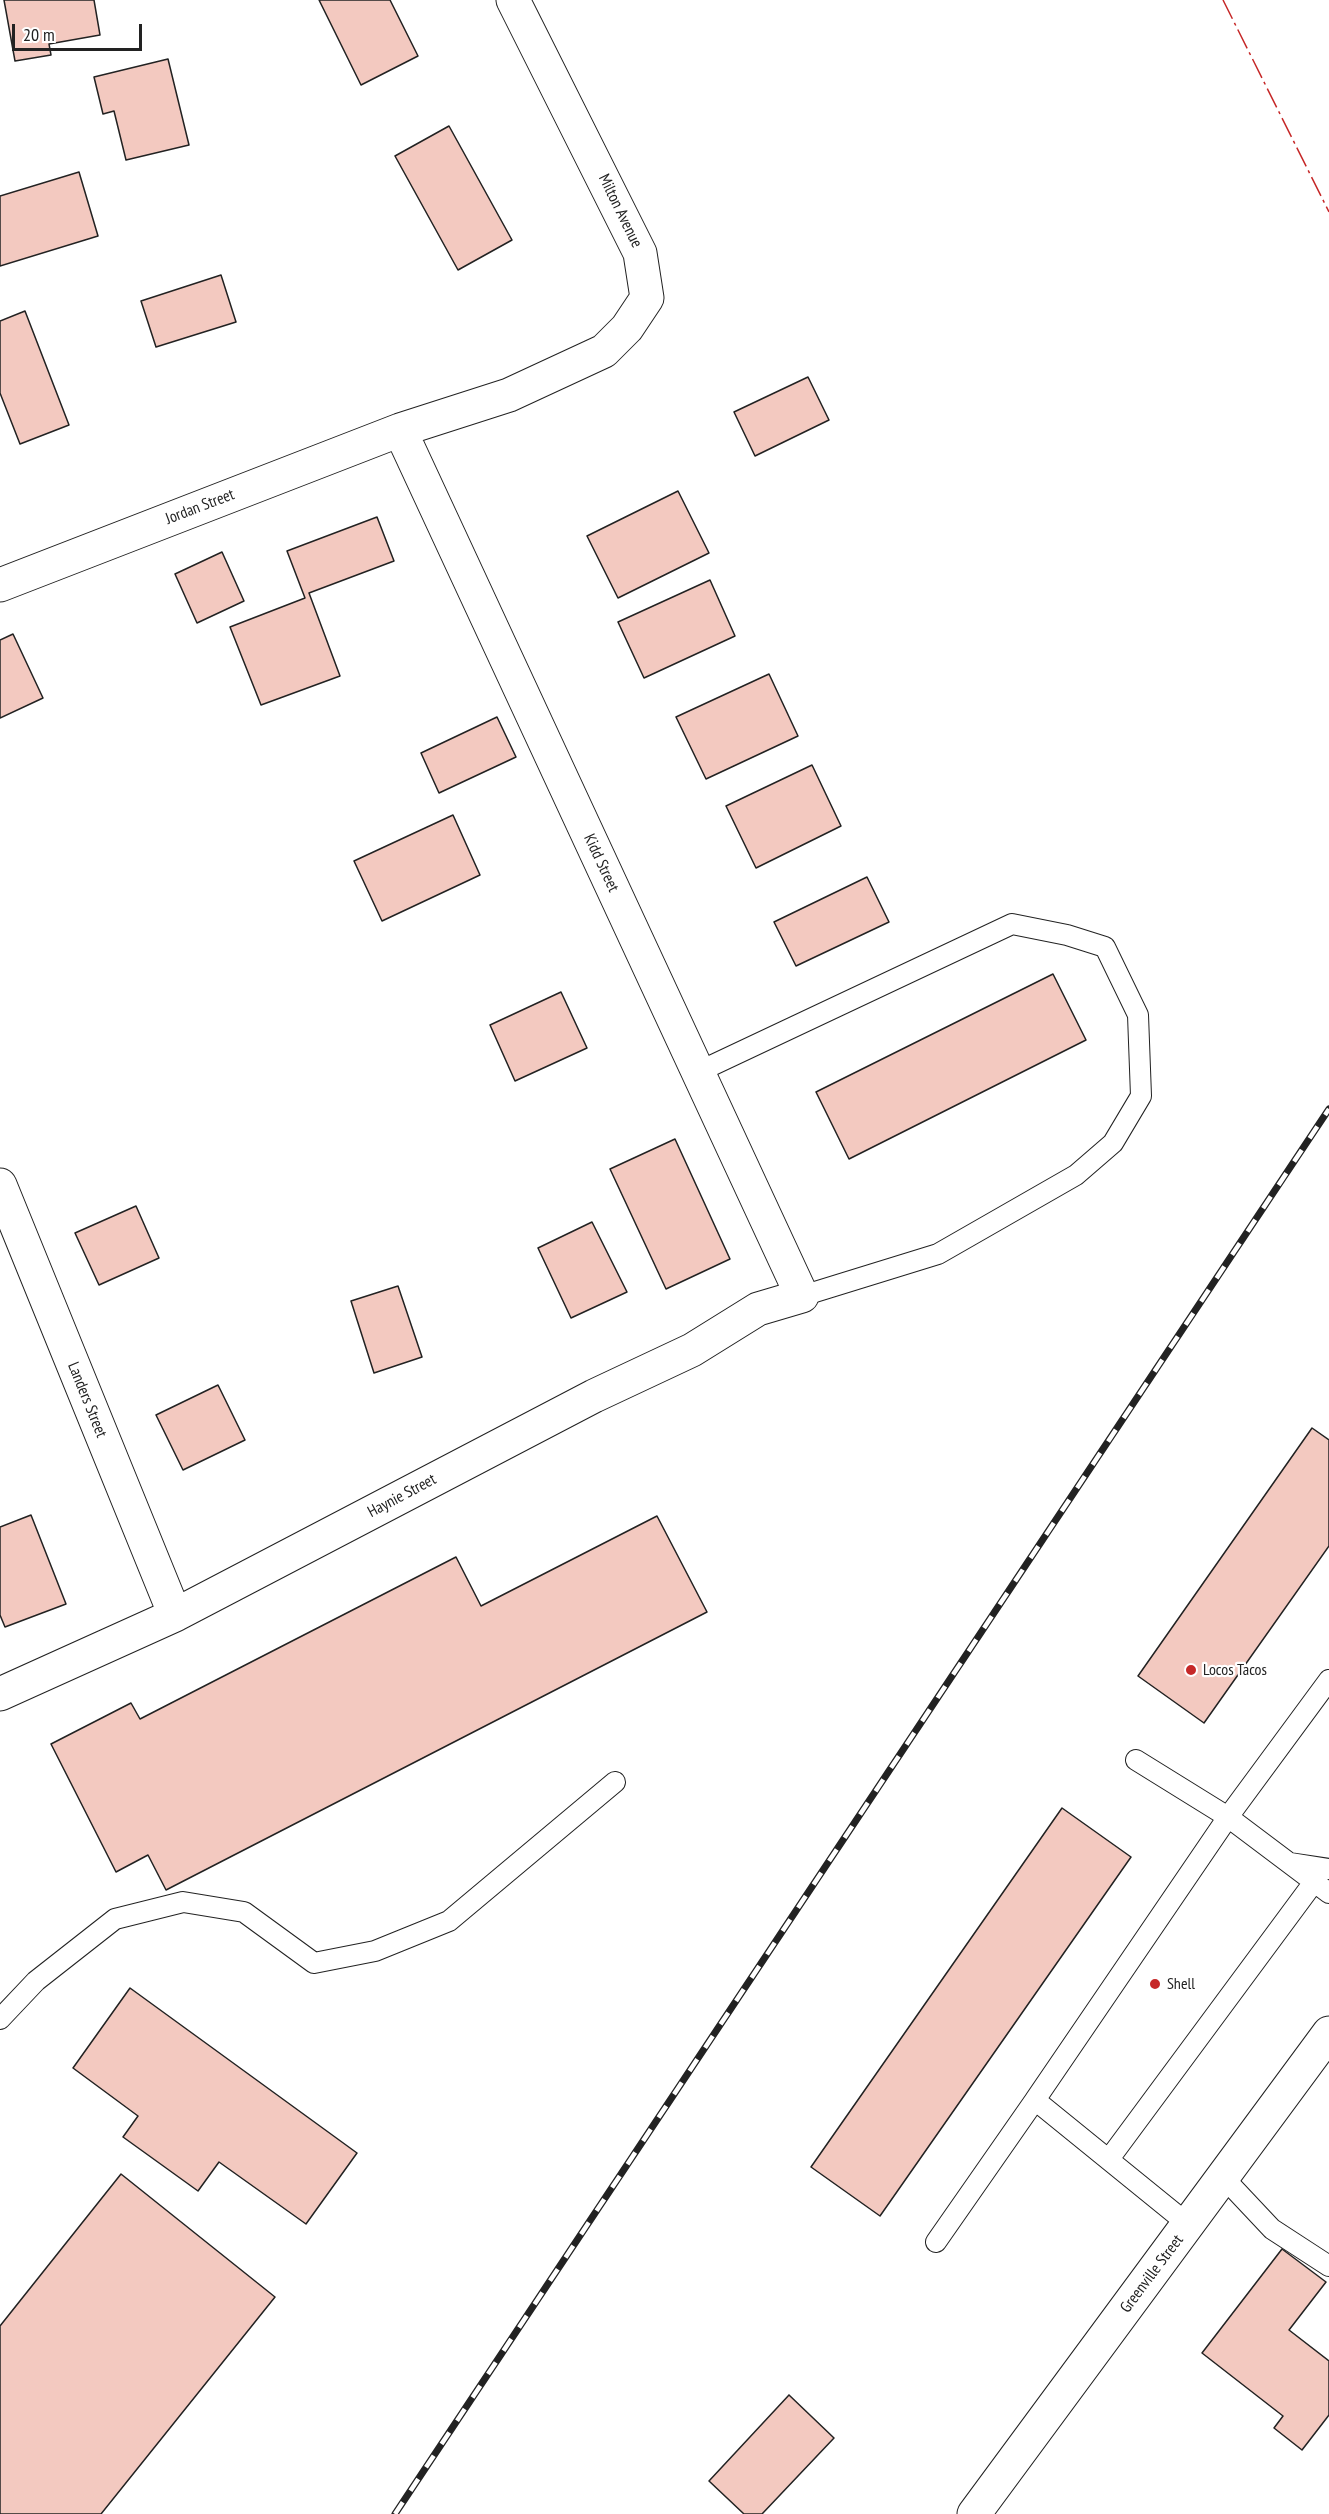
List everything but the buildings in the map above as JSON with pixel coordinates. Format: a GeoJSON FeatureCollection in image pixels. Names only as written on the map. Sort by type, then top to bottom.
{"type":"FeatureCollection","features":[{"type":"Feature","properties":{"kind":"street","name":"Milton Avenue"},"geometry":{"type":"LineString","coordinates":[[400,430],[509,395],[604,351],[627,328],[647,298],[640,253],[513,0]]}},
{"type":"Feature","properties":{"kind":"street","name":"Jordan Street"},"geometry":{"type":"LineString","coordinates":[[0,585],[400,430]]}},
{"type":"Feature","properties":{"kind":"street","name":"Kidd Street"},"geometry":{"type":"LineString","coordinates":[[400,430],[802,1296]]}},
{"type":"Feature","properties":{"kind":"street","name":"Landers Street"},"geometry":{"type":"LineString","coordinates":[[0,1185],[175,1616]]}},
{"type":"Feature","properties":{"kind":"street","name":"Haynie Street"},"geometry":{"type":"LineString","coordinates":[[0,1694],[175,1616],[594,1396],[692,1350],[758,1309],[802,1296]]}},
{"type":"Feature","properties":{"kind":"street","name":"Greenville Street"},"geometry":{"type":"LineString","coordinates":[[974,2514],[1329,2033]]}},
{"type":"Feature","properties":{"kind":"lane"},"geometry":{"type":"LineString","coordinates":[[698,1072],[1012,924],[1066,935],[1105,947],[1138,1015],[1141,1096],[1113,1143],[1076,1174],[938,1254],[802,1296]]}},
{"type":"Feature","properties":{"kind":"lane"},"geometry":{"type":"LineString","coordinates":[[936,2242],[1228,1817],[1329,1680]]}},
{"type":"Feature","properties":{"kind":"lane"},"geometry":{"type":"LineString","coordinates":[[1109,2159],[1321,1888],[1228,1817],[1136,1760]]}},
{"type":"Feature","properties":{"kind":"lane"},"geometry":{"type":"LineString","coordinates":[[0,2019],[36,1982],[115,1918],[183,1902],[244,1912],[314,1963],[375,1951],[448,1921],[615,1782]]}},
{"type":"Feature","properties":{"kind":"lane"},"geometry":{"type":"LineString","coordinates":[[1288,1863],[1329,1869]]}},
{"type":"Feature","properties":{"kind":"lane"},"geometry":{"type":"LineString","coordinates":[[1035,2100],[1189,2225]]}},
{"type":"Feature","properties":{"kind":"lane"},"geometry":{"type":"LineString","coordinates":[[1224,2178],[1272,2229],[1329,2266]]}},
{"type":"Feature","properties":{"kind":"railway"},"geometry":{"type":"LineString","coordinates":[[395,2514],[1329,1109]]}},
{"type":"Feature","properties":{"kind":"power"},"geometry":{"type":"LineString","coordinates":[[1223,0],[1329,212]]}},
{"type":"Feature","properties":{"kind":"place","name":"Locos Tacos"},"geometry":{"type":"Point","coordinates":[1191,1670]}},
{"type":"Feature","properties":{"kind":"place","name":"Shell"},"geometry":{"type":"Point","coordinates":[1155,1984]}}]}
